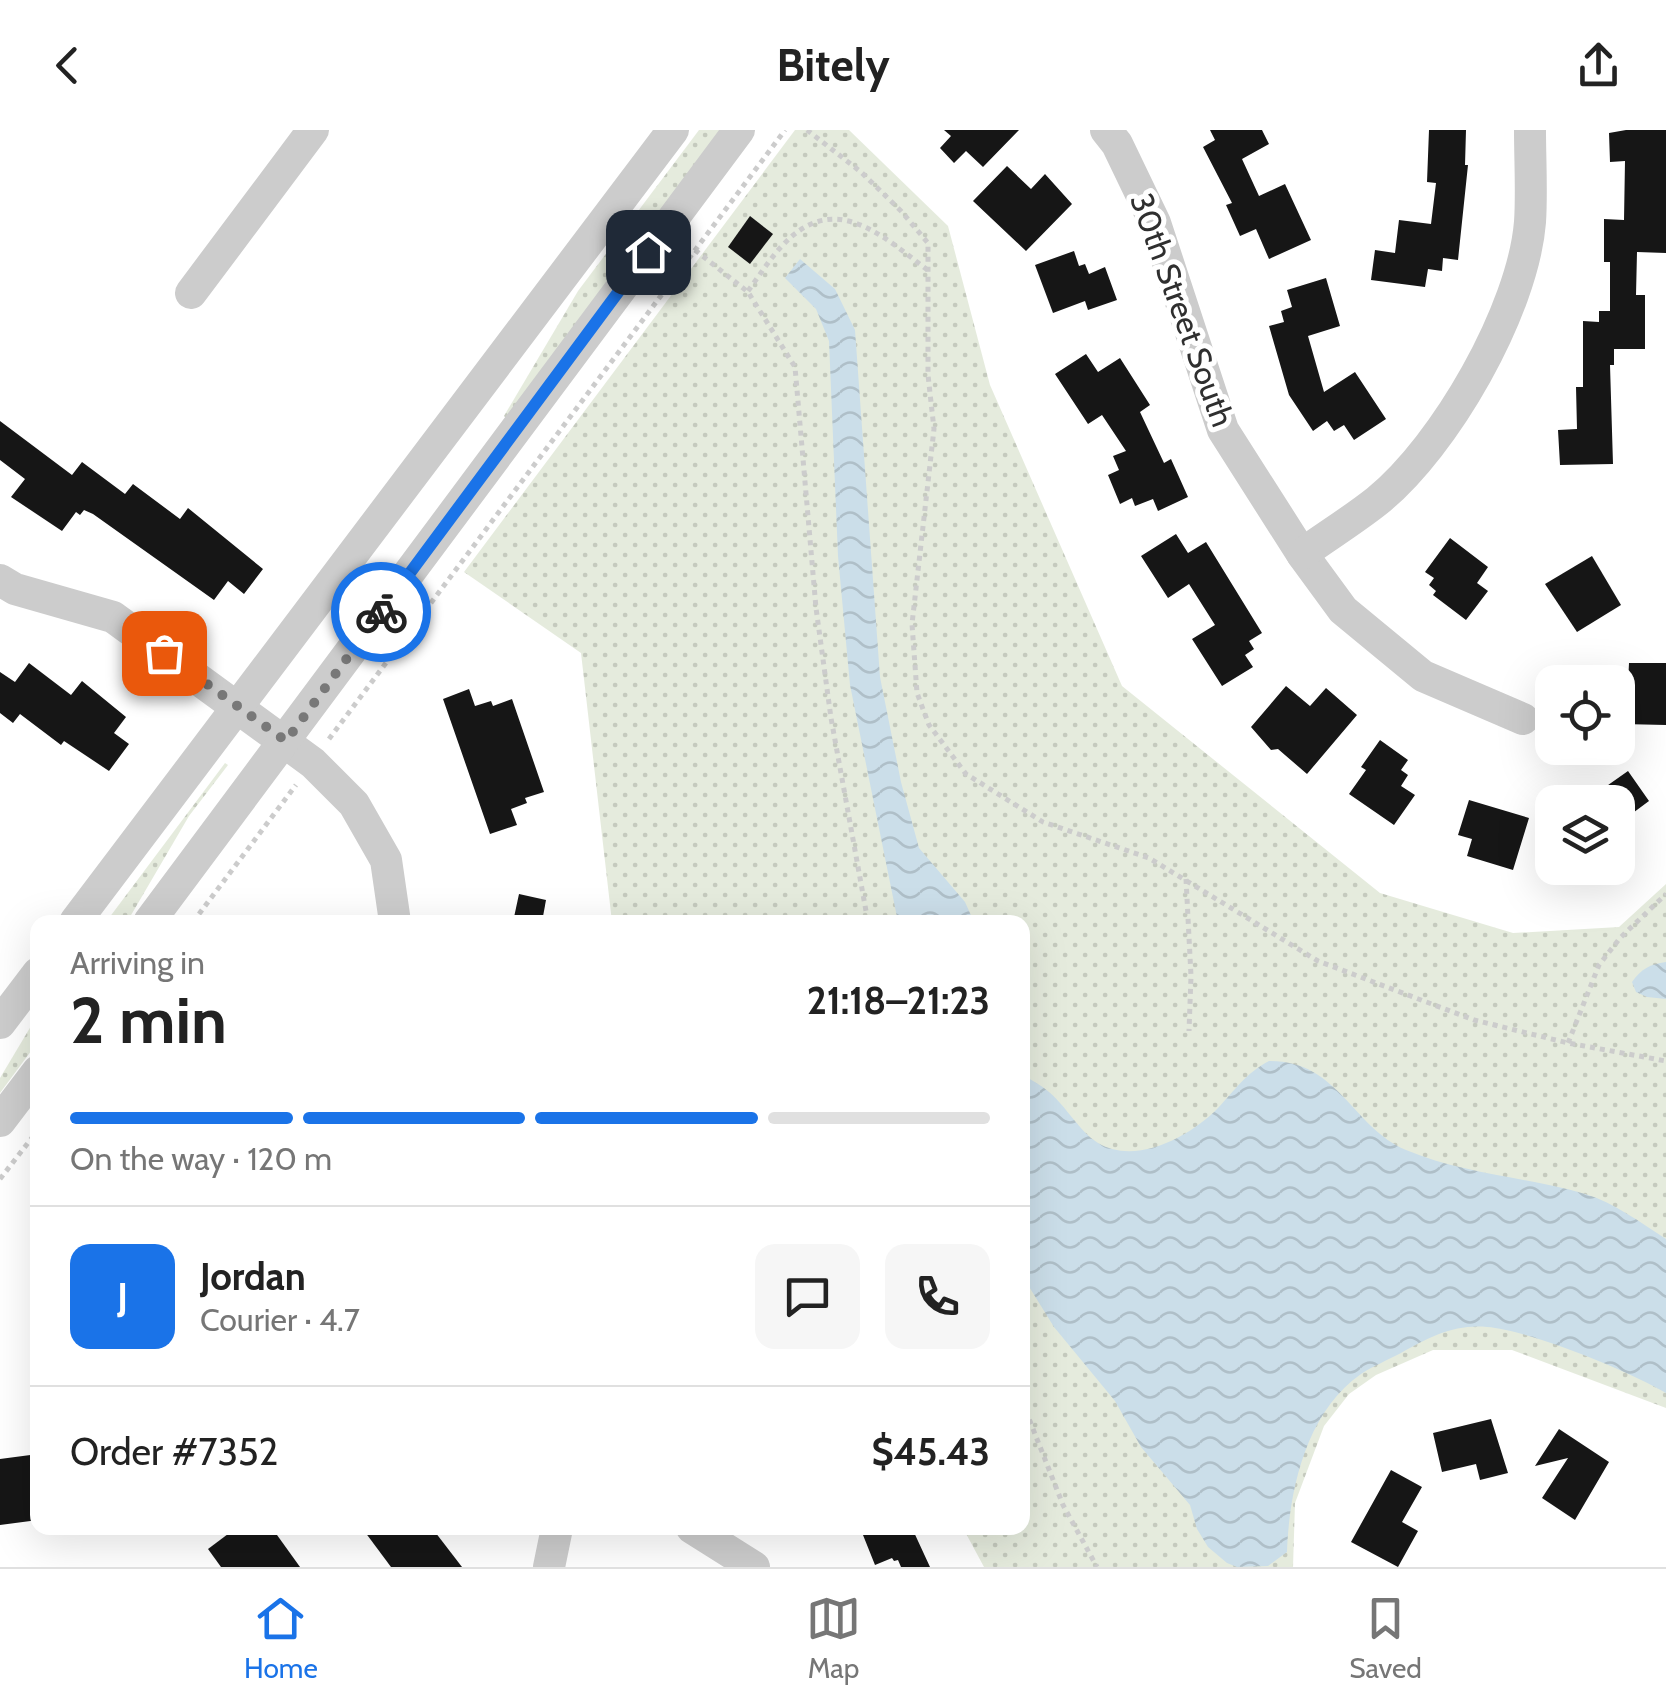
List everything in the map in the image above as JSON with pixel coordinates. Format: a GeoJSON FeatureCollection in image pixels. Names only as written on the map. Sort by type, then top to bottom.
{"type":"FeatureCollection","features":[{"type":"Feature","properties":{"kind":"street"},"geometry":{"type":"LineString","coordinates":[[191,293],[313,130]]}},
{"type":"Feature","properties":{"kind":"street"},"geometry":{"type":"LineString","coordinates":[[80,915],[673,130]]}},
{"type":"Feature","properties":{"kind":"street"},"geometry":{"type":"LineString","coordinates":[[154,915],[739,130]]}},
{"type":"Feature","properties":{"kind":"street","name":"30th Street South"},"geometry":{"type":"LineString","coordinates":[[1106,130],[1117,144],[1155,223],[1224,430],[1302,554],[1343,610],[1423,676],[1523,719]]}},
{"type":"Feature","properties":{"kind":"street"},"geometry":{"type":"LineString","coordinates":[[1302,554],[1380,498],[1443,430],[1482,366],[1513,292],[1530,226],[1530,130]]}},
{"type":"Feature","properties":{"kind":"street"},"geometry":{"type":"LineString","coordinates":[[0,580],[15,589],[113,616],[313,763],[354,804],[386,860],[394,915]]}},
{"type":"Feature","properties":{"kind":"street"},"geometry":{"type":"LineString","coordinates":[[0,1023],[30,983]]}},
{"type":"Feature","properties":{"kind":"street"},"geometry":{"type":"LineString","coordinates":[[0,1121],[30,1082]]}},
{"type":"Feature","properties":{"kind":"street"},"geometry":{"type":"LineString","coordinates":[[549,1567],[556,1535]]}},
{"type":"Feature","properties":{"kind":"street"},"geometry":{"type":"LineString","coordinates":[[703,1535],[754,1567]]}},
{"type":"Feature","properties":{"kind":"path"},"geometry":{"type":"LineString","coordinates":[[198,915],[785,130]]}},
{"type":"Feature","properties":{"kind":"path"},"geometry":{"type":"LineString","coordinates":[[808,130],[861,172],[928,243],[928,375],[934,430],[912,624],[917,693],[929,725],[966,774],[1043,822],[1149,858],[1318,960],[1474,1020],[1666,1061]]}},
{"type":"Feature","properties":{"kind":"path"},"geometry":{"type":"LineString","coordinates":[[748,292],[782,245],[806,226],[828,220],[850,219],[876,232],[929,271]]}},
{"type":"Feature","properties":{"kind":"path"},"geometry":{"type":"LineString","coordinates":[[695,250],[748,292],[794,367],[816,608],[831,718],[867,915]]}},
{"type":"Feature","properties":{"kind":"path"},"geometry":{"type":"LineString","coordinates":[[1186,879],[1191,976],[1189,1031]]}},
{"type":"Feature","properties":{"kind":"path"},"geometry":{"type":"LineString","coordinates":[[1568,1043],[1599,965],[1620,938],[1666,894]]}},
{"type":"Feature","properties":{"kind":"path"},"geometry":{"type":"LineString","coordinates":[[0,1180],[30,1141]]}},
{"type":"Feature","properties":{"kind":"path"},"geometry":{"type":"LineString","coordinates":[[1030,1421],[1064,1504],[1097,1567]]}},
{"type":"Feature","properties":{"kind":"shaded area"},"geometry":{"type":"Polygon","coordinates":[[[699,130],[722,130],[506,418],[578,291],[699,130]]]}},
{"type":"Feature","properties":{"kind":"shaded area"},"geometry":{"type":"Polygon","coordinates":[[[795,130],[849,130],[948,226],[990,385],[1122,686],[1380,893],[1513,933],[1619,927],[1666,884],[1666,1408],[1512,1350],[1433,1350],[1376,1375],[1349,1394],[1324,1426],[1295,1503],[1293,1567],[984,1567],[967,1535],[1030,1535],[1030,915],[611,915],[581,653],[464,572],[795,130]]]}},
{"type":"Feature","properties":{"kind":"shaded area"},"geometry":{"type":"Polygon","coordinates":[[[225,763],[228,765],[189,816],[131,915],[111,915],[225,763]]]}},
{"type":"Feature","properties":{"kind":"shaded area"},"geometry":{"type":"Polygon","coordinates":[[[30,1028],[30,1052],[0,1093],[0,1078],[30,1028]]]}},
{"type":"Feature","properties":{"kind":"water"},"geometry":{"type":"Polygon","coordinates":[[[800,259],[835,289],[855,330],[880,677],[919,848],[965,902],[971,915],[897,915],[850,685],[838,556],[829,341],[816,309],[785,278],[800,259]]]}},
{"type":"Feature","properties":{"kind":"water"},"geometry":{"type":"Polygon","coordinates":[[[1666,962],[1666,999],[1636,992],[1632,982],[1639,974],[1666,962]]]}},
{"type":"Feature","properties":{"kind":"water"},"geometry":{"type":"Polygon","coordinates":[[[1269,1061],[1312,1071],[1387,1140],[1406,1150],[1450,1165],[1585,1194],[1617,1208],[1666,1239],[1666,1393],[1604,1363],[1527,1335],[1487,1327],[1442,1333],[1361,1374],[1327,1409],[1304,1454],[1297,1479],[1287,1552],[1268,1566],[1237,1567],[1227,1563],[1208,1547],[1197,1529],[1190,1505],[1141,1447],[1115,1401],[1054,1327],[1030,1288],[1030,1080],[1049,1092],[1098,1143],[1129,1151],[1162,1145],[1193,1129],[1269,1061]]]}},
{"type":"Feature","properties":{"kind":"building"},"geometry":{"type":"Polygon","coordinates":[[[944,130],[1019,130],[983,167],[966,151],[954,163],[940,148],[951,136],[944,130]]]}},
{"type":"Feature","properties":{"kind":"building"},"geometry":{"type":"Polygon","coordinates":[[[1210,130],[1262,130],[1269,144],[1242,159],[1259,196],[1285,184],[1311,240],[1269,259],[1256,229],[1240,236],[1226,205],[1232,203],[1203,147],[1215,140],[1210,130]]]}},
{"type":"Feature","properties":{"kind":"building"},"geometry":{"type":"Polygon","coordinates":[[[1429,130],[1466,130],[1468,165],[1458,260],[1443,258],[1442,271],[1428,269],[1425,287],[1371,280],[1375,250],[1395,253],[1399,220],[1431,224],[1436,183],[1427,182],[1429,130]]]}},
{"type":"Feature","properties":{"kind":"building"},"geometry":{"type":"Polygon","coordinates":[[[1666,130],[1666,253],[1637,252],[1636,295],[1645,295],[1645,349],[1614,349],[1614,365],[1610,365],[1613,464],[1560,465],[1558,430],[1577,429],[1576,387],[1583,387],[1583,321],[1599,322],[1599,311],[1610,311],[1610,262],[1604,262],[1604,219],[1624,220],[1625,161],[1610,162],[1609,133],[1666,130]]]}},
{"type":"Feature","properties":{"kind":"building"},"geometry":{"type":"Polygon","coordinates":[[[1007,166],[1031,189],[1045,174],[1072,204],[1026,251],[973,201],[1007,166]]]}},
{"type":"Feature","properties":{"kind":"building"},"geometry":{"type":"Polygon","coordinates":[[[750,216],[773,234],[750,264],[728,247],[750,216]]]}},
{"type":"Feature","properties":{"kind":"building"},"geometry":{"type":"Polygon","coordinates":[[[1074,251],[1079,266],[1085,264],[1089,274],[1105,267],[1117,300],[1088,310],[1085,301],[1053,313],[1035,265],[1074,251]]]}},
{"type":"Feature","properties":{"kind":"building"},"geometry":{"type":"Polygon","coordinates":[[[1326,278],[1340,326],[1308,336],[1324,392],[1355,372],[1386,419],[1354,440],[1344,425],[1334,431],[1327,421],[1313,431],[1289,395],[1269,326],[1284,322],[1281,311],[1292,307],[1287,290],[1326,278]]]}},
{"type":"Feature","properties":{"kind":"building"},"geometry":{"type":"Polygon","coordinates":[[[1086,354],[1098,372],[1120,358],[1150,405],[1140,412],[1164,463],[1171,459],[1188,497],[1158,511],[1153,499],[1135,506],[1132,498],[1120,504],[1108,475],[1119,470],[1113,456],[1126,451],[1102,415],[1088,424],[1055,374],[1086,354]]]}},
{"type":"Feature","properties":{"kind":"building"},"geometry":{"type":"Polygon","coordinates":[[[0,421],[72,475],[82,462],[125,494],[133,484],[180,519],[188,508],[263,569],[244,594],[228,581],[214,600],[93,514],[76,512],[62,531],[11,497],[25,479],[0,460],[0,421]]]}},
{"type":"Feature","properties":{"kind":"building"},"geometry":{"type":"Polygon","coordinates":[[[1176,534],[1188,553],[1206,542],[1262,633],[1249,641],[1254,649],[1245,655],[1253,667],[1222,686],[1192,639],[1215,625],[1189,584],[1168,598],[1141,556],[1176,534]]]}},
{"type":"Feature","properties":{"kind":"building"},"geometry":{"type":"Polygon","coordinates":[[[1450,538],[1488,567],[1477,583],[1488,591],[1466,620],[1433,595],[1436,591],[1429,585],[1434,578],[1425,572],[1450,538]]]}},
{"type":"Feature","properties":{"kind":"building"},"geometry":{"type":"Polygon","coordinates":[[[1592,556],[1621,605],[1577,632],[1545,584],[1592,556]]]}},
{"type":"Feature","properties":{"kind":"building"},"geometry":{"type":"Polygon","coordinates":[[[29,663],[71,695],[82,681],[126,717],[114,733],[129,744],[109,771],[64,741],[61,745],[20,714],[13,723],[0,713],[0,672],[15,682],[29,663]]]}},
{"type":"Feature","properties":{"kind":"building"},"geometry":{"type":"Polygon","coordinates":[[[1666,663],[1666,725],[1635,724],[1635,665],[1629,665],[1666,663]]]}},
{"type":"Feature","properties":{"kind":"building"},"geometry":{"type":"Polygon","coordinates":[[[1286,686],[1310,706],[1326,688],[1357,715],[1307,774],[1278,749],[1271,750],[1251,727],[1286,686]]]}},
{"type":"Feature","properties":{"kind":"building"},"geometry":{"type":"Polygon","coordinates":[[[469,689],[475,706],[491,701],[493,706],[512,699],[544,792],[525,798],[527,803],[511,809],[517,825],[490,834],[443,699],[469,689]]]}},
{"type":"Feature","properties":{"kind":"building"},"geometry":{"type":"Polygon","coordinates":[[[1380,740],[1408,760],[1401,770],[1408,775],[1401,786],[1415,795],[1394,825],[1349,794],[1366,770],[1361,767],[1380,740]]]}},
{"type":"Feature","properties":{"kind":"building"},"geometry":{"type":"Polygon","coordinates":[[[1628,771],[1649,801],[1635,811],[1635,785],[1608,785],[1628,771]]]}},
{"type":"Feature","properties":{"kind":"building"},"geometry":{"type":"Polygon","coordinates":[[[1469,800],[1529,818],[1513,870],[1467,856],[1472,839],[1458,835],[1469,800]]]}},
{"type":"Feature","properties":{"kind":"building"},"geometry":{"type":"Polygon","coordinates":[[[519,894],[546,900],[543,915],[514,915],[519,894]]]}},
{"type":"Feature","properties":{"kind":"building"},"geometry":{"type":"Polygon","coordinates":[[[1491,1419],[1508,1473],[1480,1480],[1476,1464],[1442,1472],[1433,1433],[1491,1419]]]}},
{"type":"Feature","properties":{"kind":"building"},"geometry":{"type":"Polygon","coordinates":[[[1559,1429],[1609,1462],[1575,1520],[1542,1498],[1568,1458],[1535,1466],[1559,1429]]]}},
{"type":"Feature","properties":{"kind":"building"},"geometry":{"type":"Polygon","coordinates":[[[30,1455],[30,1521],[0,1525],[0,1459],[30,1455]]]}},
{"type":"Feature","properties":{"kind":"building"},"geometry":{"type":"Polygon","coordinates":[[[1391,1470],[1422,1487],[1402,1522],[1418,1531],[1398,1567],[1351,1542],[1391,1470]]]}},
{"type":"Feature","properties":{"kind":"building"},"geometry":{"type":"Polygon","coordinates":[[[227,1535],[277,1535],[300,1567],[221,1567],[208,1549],[227,1535]]]}},
{"type":"Feature","properties":{"kind":"building"},"geometry":{"type":"Polygon","coordinates":[[[367,1535],[437,1535],[462,1567],[391,1567],[367,1535]]]}},
{"type":"Feature","properties":{"kind":"building"},"geometry":{"type":"Polygon","coordinates":[[[863,1535],[915,1535],[930,1567],[901,1567],[892,1558],[875,1565],[863,1535]]]}},
{"type":"Feature","properties":{"kind":"way so far"},"geometry":{"type":"LineString","coordinates":[[164,653],[286,741],[381,612]]}},
{"type":"Feature","properties":{"kind":"route"},"geometry":{"type":"LineString","coordinates":[[381,612],[648,252]]}}]}
